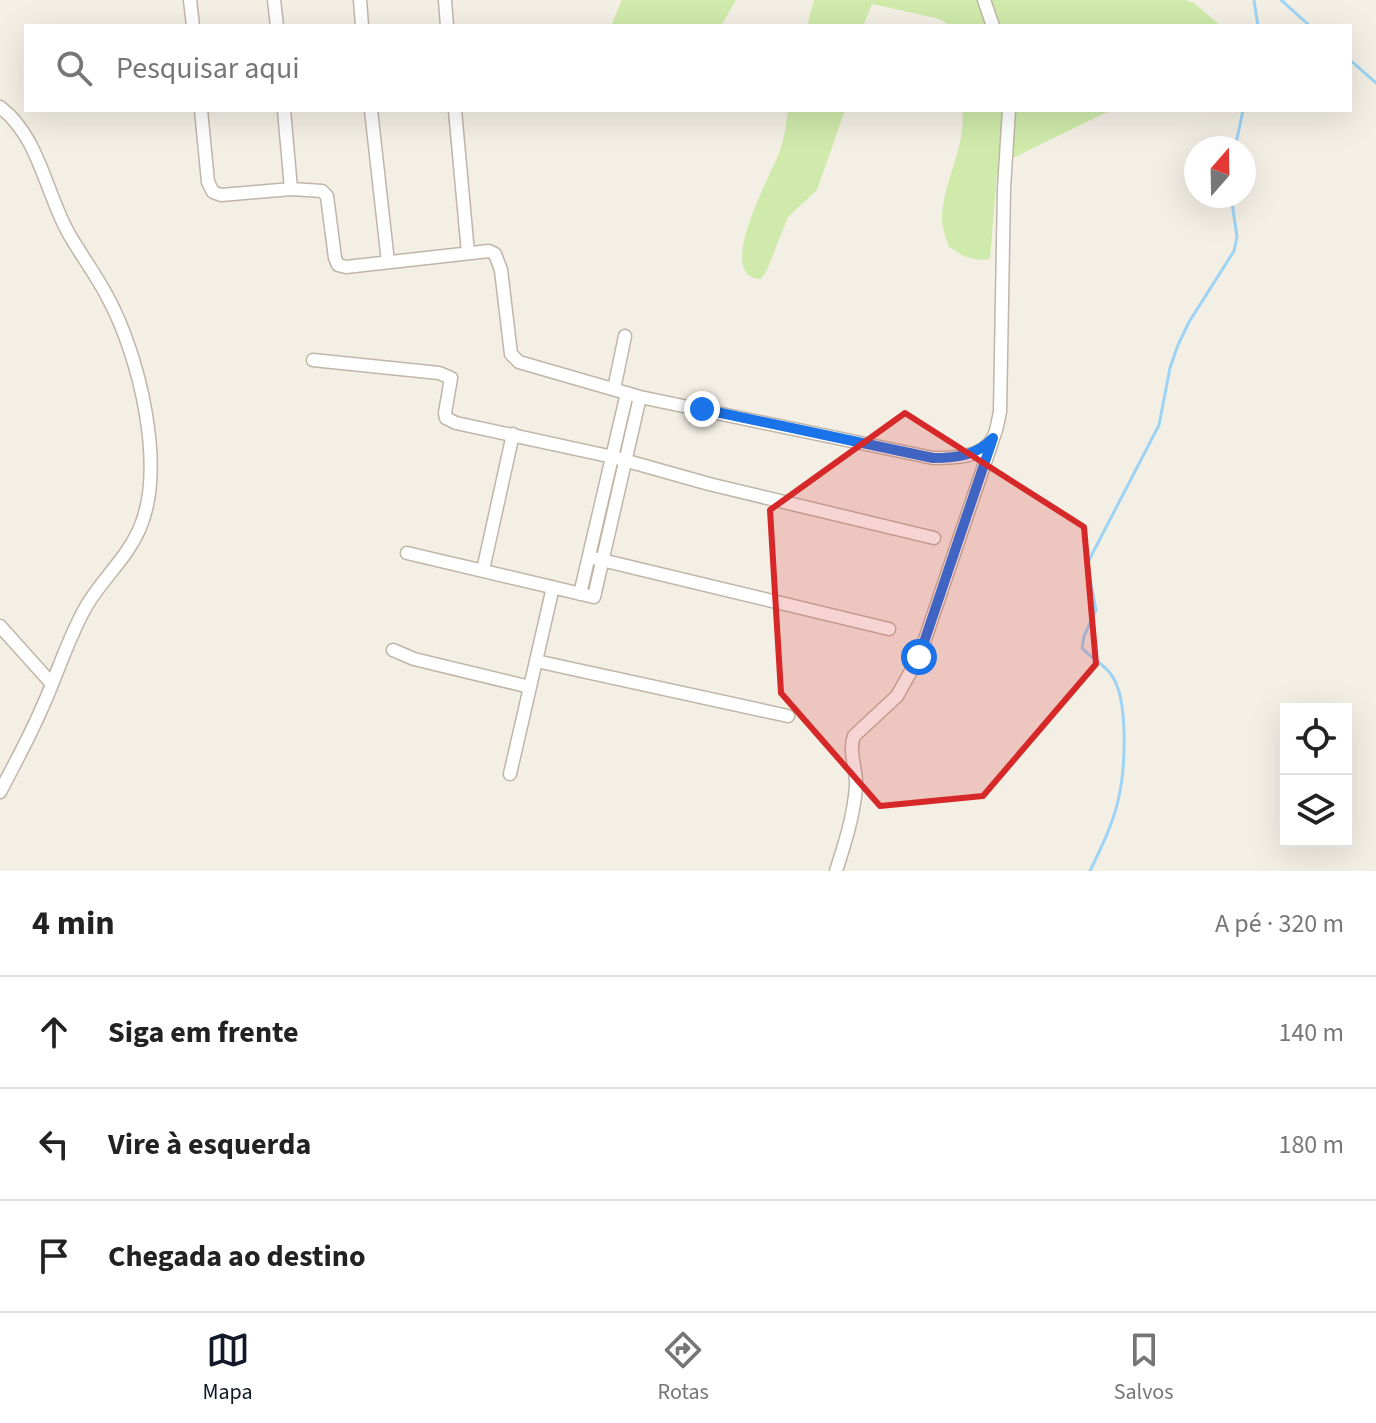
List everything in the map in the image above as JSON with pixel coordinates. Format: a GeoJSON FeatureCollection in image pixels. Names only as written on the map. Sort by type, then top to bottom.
{"type":"FeatureCollection","features":[{"type":"Feature","properties":{"kind":"street"},"geometry":{"type":"LineString","coordinates":[[190,0],[193,24]]}},
{"type":"Feature","properties":{"kind":"street"},"geometry":{"type":"LineString","coordinates":[[274,0],[277,24]]}},
{"type":"Feature","properties":{"kind":"street"},"geometry":{"type":"LineString","coordinates":[[360,0],[362,24]]}},
{"type":"Feature","properties":{"kind":"street"},"geometry":{"type":"LineString","coordinates":[[445,0],[447,24]]}},
{"type":"Feature","properties":{"kind":"street"},"geometry":{"type":"LineString","coordinates":[[984,0],[992,24]]}},
{"type":"Feature","properties":{"kind":"street"},"geometry":{"type":"LineString","coordinates":[[0,107],[19,127],[31,147],[58,214],[112,307],[128,345],[152,445],[152,478],[139,530],[122,562],[88,604],[0,792]]}},
{"type":"Feature","properties":{"kind":"street"},"geometry":{"type":"LineString","coordinates":[[201,112],[208,182],[213,192],[221,195],[291,189],[322,191],[327,196],[338,265],[489,251],[495,254],[513,358],[640,397],[933,458],[958,458],[985,447],[993,438]]}},
{"type":"Feature","properties":{"kind":"street"},"geometry":{"type":"LineString","coordinates":[[284,112],[291,189]]}},
{"type":"Feature","properties":{"kind":"street"},"geometry":{"type":"LineString","coordinates":[[371,112],[388,262]]}},
{"type":"Feature","properties":{"kind":"street"},"geometry":{"type":"LineString","coordinates":[[455,112],[468,253]]}},
{"type":"Feature","properties":{"kind":"street"},"geometry":{"type":"LineString","coordinates":[[836,871],[854,807],[856,782],[851,744],[854,736],[897,696],[919,657],[993,438],[1002,388],[1004,188],[1009,112]]}},
{"type":"Feature","properties":{"kind":"street"},"geometry":{"type":"LineString","coordinates":[[407,553],[594,597],[620,459],[620,391],[625,336]]}},
{"type":"Feature","properties":{"kind":"street"},"geometry":{"type":"LineString","coordinates":[[313,360],[445,375],[452,382],[446,418],[456,423],[620,459],[934,538]]}},
{"type":"Feature","properties":{"kind":"street"},"geometry":{"type":"LineString","coordinates":[[580,594],[640,397]]}},
{"type":"Feature","properties":{"kind":"street"},"geometry":{"type":"LineString","coordinates":[[483,570],[513,434]]}},
{"type":"Feature","properties":{"kind":"street"},"geometry":{"type":"LineString","coordinates":[[589,557],[889,629]]}},
{"type":"Feature","properties":{"kind":"street"},"geometry":{"type":"LineString","coordinates":[[510,774],[553,587]]}},
{"type":"Feature","properties":{"kind":"street"},"geometry":{"type":"LineString","coordinates":[[0,626],[52,684]]}},
{"type":"Feature","properties":{"kind":"street"},"geometry":{"type":"LineString","coordinates":[[393,650],[414,659],[530,687]]}},
{"type":"Feature","properties":{"kind":"street"},"geometry":{"type":"LineString","coordinates":[[536,661],[788,716]]}},
{"type":"Feature","properties":{"kind":"highlighted area"},"geometry":{"type":"Polygon","coordinates":[[[905,413],[1084,527],[1096,664],[983,796],[880,806],[781,693],[770,510],[905,413]]]}},
{"type":"Feature","properties":{"kind":"green space"},"geometry":{"type":"Polygon","coordinates":[[[622,0],[736,0],[722,24],[612,24],[622,0]]]}},
{"type":"Feature","properties":{"kind":"green space"},"geometry":{"type":"Polygon","coordinates":[[[814,0],[1185,0],[1194,3],[1219,24],[947,24],[940,19],[872,4],[864,24],[808,24],[814,0]]]}},
{"type":"Feature","properties":{"kind":"green space"},"geometry":{"type":"Polygon","coordinates":[[[788,112],[844,112],[817,190],[788,217],[761,279],[747,274],[742,261],[744,242],[784,133],[788,112]]]}},
{"type":"Feature","properties":{"kind":"green space"},"geometry":{"type":"Polygon","coordinates":[[[962,112],[1107,112],[1013,158],[997,173],[990,259],[968,258],[949,247],[942,225],[945,194],[963,124],[962,112]]]}},
{"type":"Feature","properties":{"kind":"waterway"},"geometry":{"type":"LineString","coordinates":[[1254,0],[1258,24]]}},
{"type":"Feature","properties":{"kind":"waterway"},"geometry":{"type":"LineString","coordinates":[[1281,0],[1308,24]]}},
{"type":"Feature","properties":{"kind":"waterway"},"geometry":{"type":"LineString","coordinates":[[1352,62],[1376,83]]}},
{"type":"Feature","properties":{"kind":"waterway"},"geometry":{"type":"LineString","coordinates":[[1238,136],[1243,112]]}},
{"type":"Feature","properties":{"kind":"waterway"},"geometry":{"type":"LineString","coordinates":[[1090,871],[1118,801],[1124,735],[1121,699],[1116,684],[1110,673],[1082,648],[1096,610],[1087,564],[1159,425],[1170,368],[1178,345],[1234,251],[1237,237],[1233,208]]}},
{"type":"Feature","properties":{"kind":"route"},"geometry":{"type":"LineString","coordinates":[[702,409],[933,458],[958,458],[976,452],[993,438],[919,657]]}}]}
